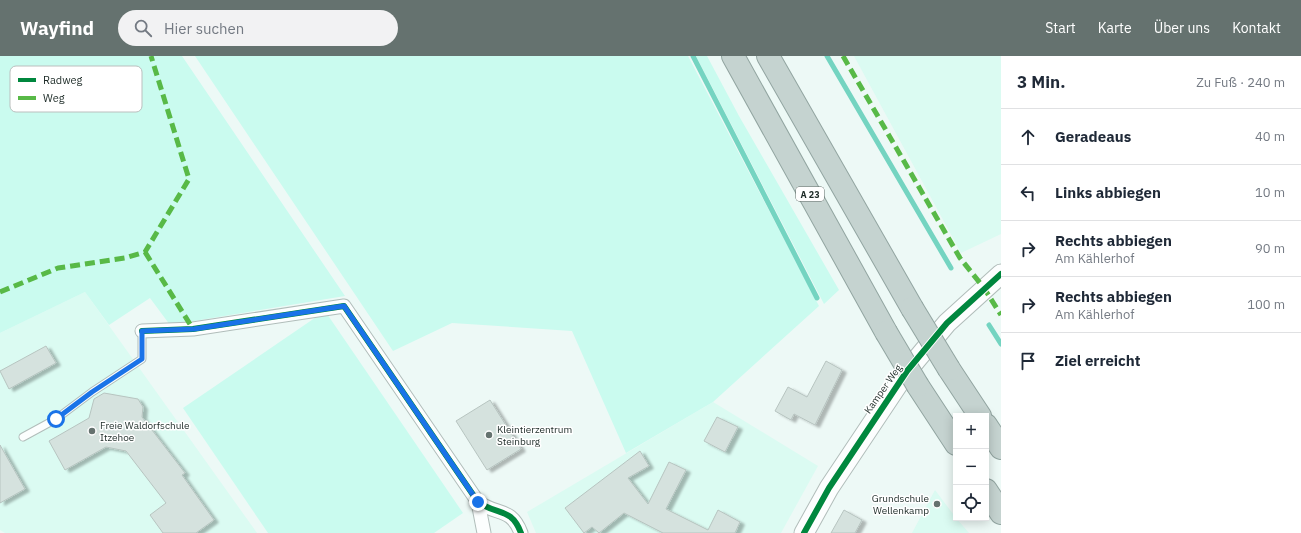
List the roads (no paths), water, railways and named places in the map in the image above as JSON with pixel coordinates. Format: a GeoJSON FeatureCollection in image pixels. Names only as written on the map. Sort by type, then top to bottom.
{"type":"FeatureCollection","features":[{"type":"Feature","properties":{"kind":"highway","name":"A 23"},"geometry":{"type":"LineString","coordinates":[[733,56],[886,332],[918,386],[953,439]]}},
{"type":"Feature","properties":{"kind":"highway"},"geometry":{"type":"LineString","coordinates":[[768,56],[912,308],[978,413]]}},
{"type":"Feature","properties":{"kind":"highway"},"geometry":{"type":"LineString","coordinates":[[989,430],[1001,448]]}},
{"type":"Feature","properties":{"kind":"highway"},"geometry":{"type":"LineString","coordinates":[[989,495],[1001,513]]}},
{"type":"Feature","properties":{"kind":"main road","name":"Kamper Weg"},"geometry":{"type":"LineString","coordinates":[[804,533],[829,488],[907,371],[947,323],[1001,274]]}},
{"type":"Feature","properties":{"kind":"street"},"geometry":{"type":"LineString","coordinates":[[142,331],[194,329],[344,306],[478,502],[489,509],[511,516],[517,522],[521,533]]}},
{"type":"Feature","properties":{"kind":"street"},"geometry":{"type":"LineString","coordinates":[[478,502],[484,533]]}},
{"type":"Feature","properties":{"kind":"lane"},"geometry":{"type":"LineString","coordinates":[[23,437],[56,419],[92,392],[142,359],[142,331]]}},
{"type":"Feature","properties":{"kind":"waterway"},"geometry":{"type":"LineString","coordinates":[[693,56],[817,298]]}},
{"type":"Feature","properties":{"kind":"waterway"},"geometry":{"type":"LineString","coordinates":[[827,56],[951,268]]}},
{"type":"Feature","properties":{"kind":"waterway"},"geometry":{"type":"LineString","coordinates":[[989,325],[1001,344]]}},
{"type":"Feature","properties":{"kind":"place","name":"Freie Waldorfschule Itzehoe"},"geometry":{"type":"Point","coordinates":[92,431]}},
{"type":"Feature","properties":{"kind":"place","name":"Kleintierzentrum Steinburg"},"geometry":{"type":"Point","coordinates":[489,435]}},
{"type":"Feature","properties":{"kind":"place","name":"Grundschule Wellenkamp"},"geometry":{"type":"Point","coordinates":[937,504]}}]}
